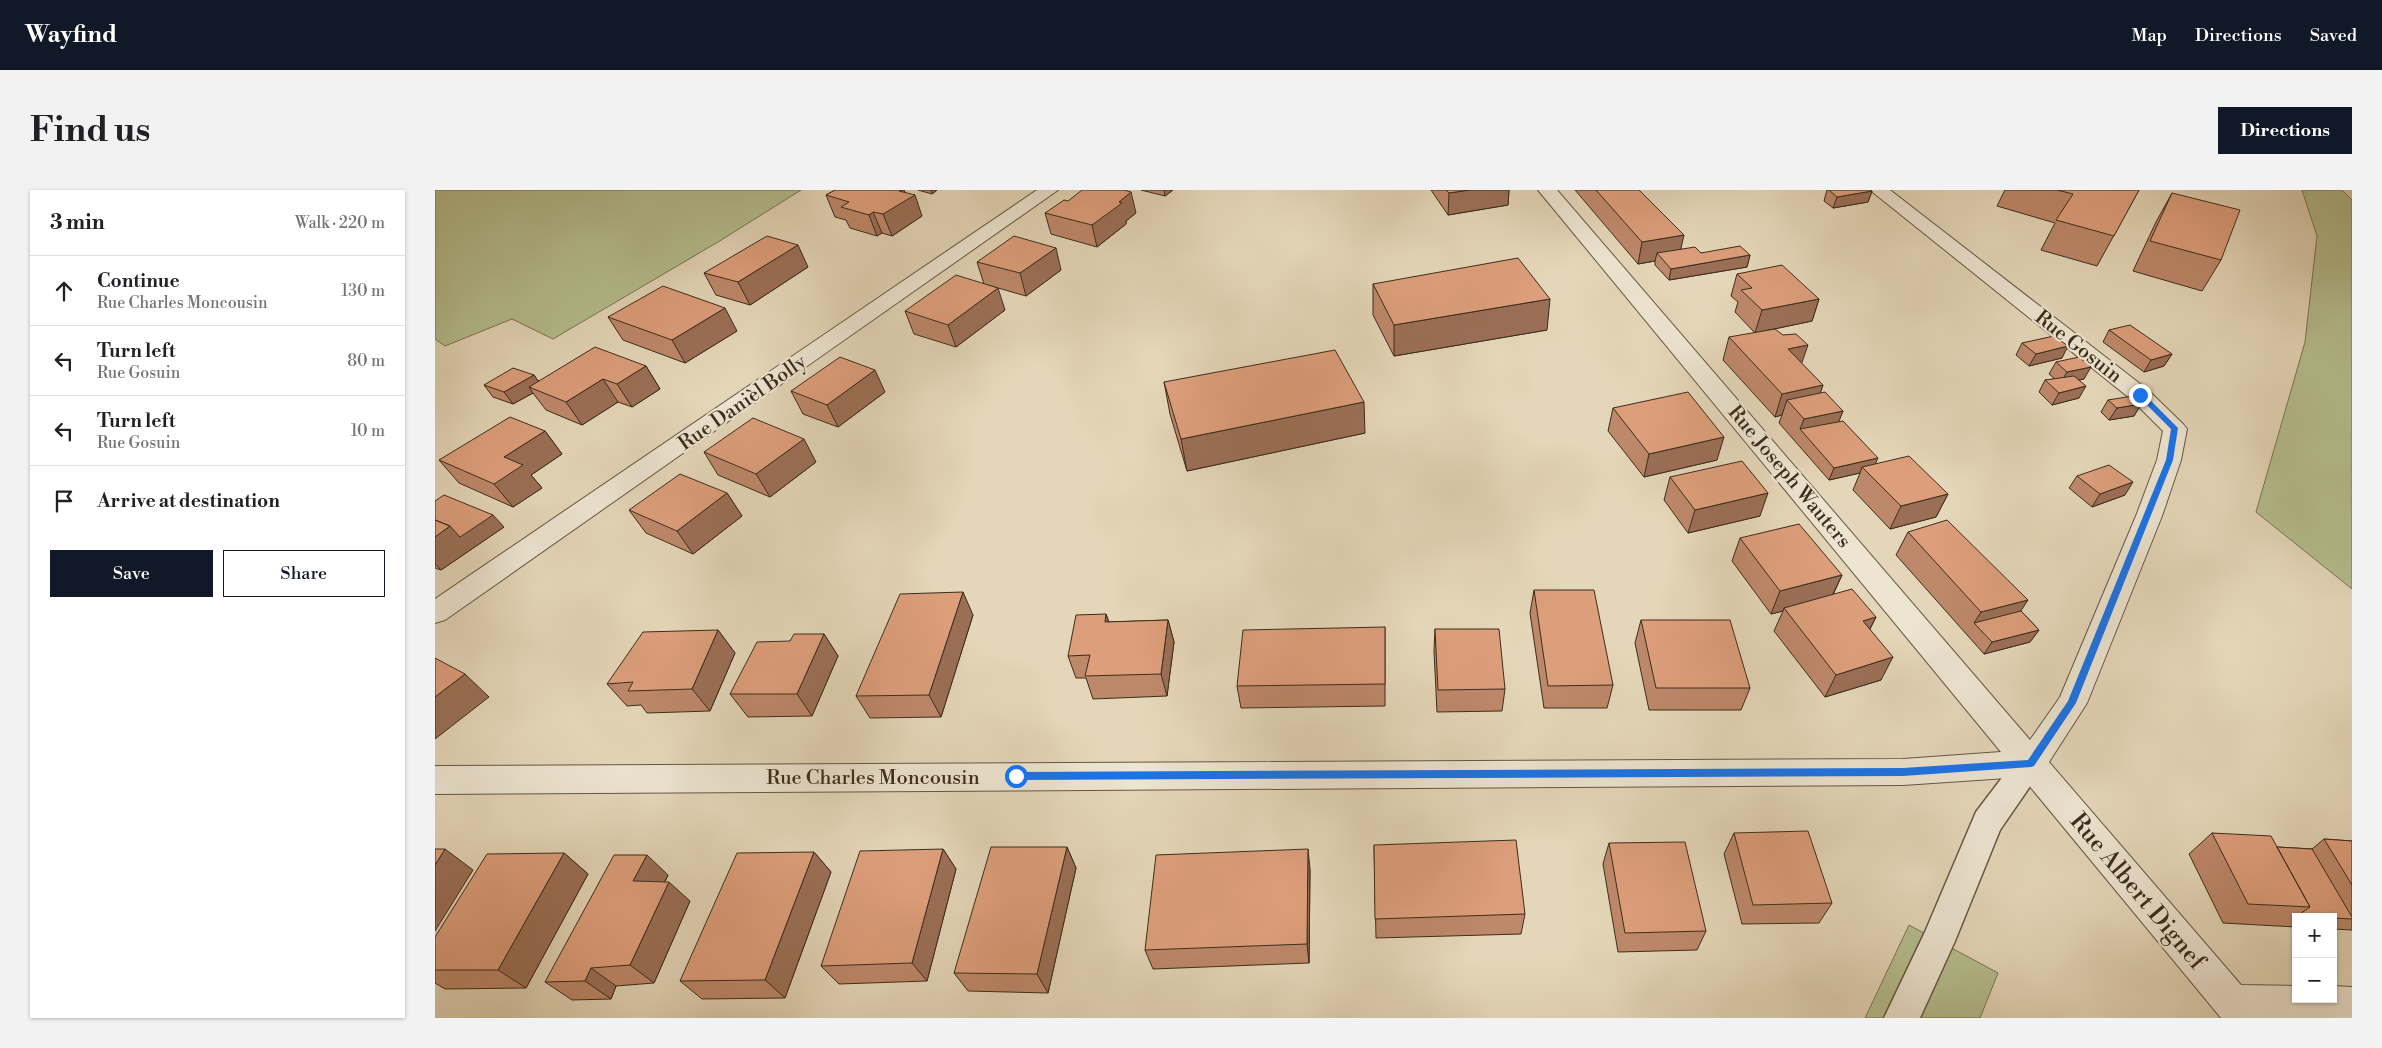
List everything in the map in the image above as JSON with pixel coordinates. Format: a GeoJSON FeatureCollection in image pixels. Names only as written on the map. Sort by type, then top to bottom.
{"type":"FeatureCollection","features":[{"type":"Feature","properties":{"kind":"street","name":"Rue Danièl Bolly"},"geometry":{"type":"LineString","coordinates":[[435,613],[1049,190]]}},
{"type":"Feature","properties":{"kind":"street","name":"Rue Joseph Wauters"},"geometry":{"type":"LineString","coordinates":[[1547,190],[2031,763]]}},
{"type":"Feature","properties":{"kind":"street","name":"Rue Gosuin"},"geometry":{"type":"LineString","coordinates":[[1879,190],[2140,395],[2175,428],[2169,460],[2152,506],[2072,703],[2031,763]]}},
{"type":"Feature","properties":{"kind":"street","name":"Rue Charles Moncousin"},"geometry":{"type":"LineString","coordinates":[[435,780],[1893,772],[2031,763]]}},
{"type":"Feature","properties":{"kind":"street","name":"Rue Albert Dignef"},"geometry":{"type":"LineString","coordinates":[[2031,763],[2239,1010]]}},
{"type":"Feature","properties":{"kind":"street"},"geometry":{"type":"LineString","coordinates":[[2239,1010],[2352,1005]]}},
{"type":"Feature","properties":{"kind":"lane"},"geometry":{"type":"LineString","coordinates":[[1902,1018],[1938,941],[1987,822],[2031,763]]}},
{"type":"Feature","properties":{"kind":"green space"},"geometry":{"type":"Polygon","coordinates":[[[435,190],[801,190],[718,242],[553,339],[512,319],[445,346],[435,339],[435,190]]]}},
{"type":"Feature","properties":{"kind":"green space"},"geometry":{"type":"Polygon","coordinates":[[[2302,190],[2342,190],[2352,200],[2352,589],[2256,512],[2305,342],[2317,236],[2302,190]]]}},
{"type":"Feature","properties":{"kind":"green space"},"geometry":{"type":"Polygon","coordinates":[[[1909,925],[1998,973],[1980,1018],[1865,1018],[1909,925]]]}},
{"type":"Feature","properties":{"kind":"building"},"geometry":{"type":"Polygon","coordinates":[[[835,190],[901,190],[899,191],[915,195],[883,214],[873,212],[869,215],[841,207],[849,202],[826,195],[835,190]]]}},
{"type":"Feature","properties":{"kind":"building"},"geometry":{"type":"Polygon","coordinates":[[[1082,190],[1124,190],[1131,192],[1119,202],[1122,203],[1092,225],[1045,213],[1064,200],[1068,201],[1082,190]]]}},
{"type":"Feature","properties":{"kind":"building"},"geometry":{"type":"Polygon","coordinates":[[[1446,190],[1469,190],[1449,193],[1446,190]]]}},
{"type":"Feature","properties":{"kind":"building"},"geometry":{"type":"Polygon","coordinates":[[[1596,190],[1639,190],[1684,235],[1642,242],[1596,190]]]}},
{"type":"Feature","properties":{"kind":"building"},"geometry":{"type":"Polygon","coordinates":[[[1829,190],[1871,190],[1872,191],[1837,197],[1829,190]]]}},
{"type":"Feature","properties":{"kind":"building"},"geometry":{"type":"Polygon","coordinates":[[[2057,190],[2139,190],[2114,236],[2056,220],[2073,194],[2057,190]]]}},
{"type":"Feature","properties":{"kind":"building"},"geometry":{"type":"Polygon","coordinates":[[[2172,193],[2240,210],[2221,260],[2150,241],[2172,193]]]}},
{"type":"Feature","properties":{"kind":"building"},"geometry":{"type":"Polygon","coordinates":[[[767,236],[798,245],[738,282],[704,273],[767,236]]]}},
{"type":"Feature","properties":{"kind":"building"},"geometry":{"type":"Polygon","coordinates":[[[1014,236],[1056,248],[1020,273],[977,262],[1014,236]]]}},
{"type":"Feature","properties":{"kind":"building"},"geometry":{"type":"Polygon","coordinates":[[[1740,246],[1750,255],[1671,269],[1657,253],[1695,247],[1701,253],[1740,246]]]}},
{"type":"Feature","properties":{"kind":"building"},"geometry":{"type":"Polygon","coordinates":[[[1518,258],[1550,299],[1394,325],[1373,284],[1518,258]]]}},
{"type":"Feature","properties":{"kind":"building"},"geometry":{"type":"Polygon","coordinates":[[[1782,265],[1819,299],[1762,310],[1741,290],[1752,288],[1737,274],[1782,265]]]}},
{"type":"Feature","properties":{"kind":"building"},"geometry":{"type":"Polygon","coordinates":[[[956,275],[998,288],[948,325],[905,311],[956,275]]]}},
{"type":"Feature","properties":{"kind":"building"},"geometry":{"type":"Polygon","coordinates":[[[663,286],[725,308],[672,340],[608,317],[663,286]]]}},
{"type":"Feature","properties":{"kind":"building"},"geometry":{"type":"Polygon","coordinates":[[[2130,325],[2172,354],[2151,360],[2109,330],[2130,325]]]}},
{"type":"Feature","properties":{"kind":"building"},"geometry":{"type":"Polygon","coordinates":[[[1775,329],[1783,335],[1796,334],[1808,345],[1788,349],[1823,385],[1782,394],[1729,337],[1775,329]]]}},
{"type":"Feature","properties":{"kind":"building"},"geometry":{"type":"Polygon","coordinates":[[[2054,336],[2068,346],[2036,354],[2022,343],[2054,336]]]}},
{"type":"Feature","properties":{"kind":"building"},"geometry":{"type":"Polygon","coordinates":[[[595,347],[646,366],[617,384],[603,379],[566,402],[529,387],[595,347]]]}},
{"type":"Feature","properties":{"kind":"building"},"geometry":{"type":"Polygon","coordinates":[[[1335,350],[1364,402],[1181,439],[1164,382],[1335,350]]]}},
{"type":"Feature","properties":{"kind":"building"},"geometry":{"type":"Polygon","coordinates":[[[840,357],[875,370],[827,405],[791,391],[840,357]]]}},
{"type":"Feature","properties":{"kind":"building"},"geometry":{"type":"Polygon","coordinates":[[[2079,357],[2091,367],[2067,372],[2056,362],[2079,357]]]}},
{"type":"Feature","properties":{"kind":"building"},"geometry":{"type":"Polygon","coordinates":[[[513,368],[534,375],[504,392],[484,385],[513,368]]]}},
{"type":"Feature","properties":{"kind":"building"},"geometry":{"type":"Polygon","coordinates":[[[2074,376],[2086,386],[2059,393],[2045,380],[2074,376]]]}},
{"type":"Feature","properties":{"kind":"building"},"geometry":{"type":"Polygon","coordinates":[[[1688,392],[1724,437],[1649,454],[1613,408],[1688,392]]]}},
{"type":"Feature","properties":{"kind":"building"},"geometry":{"type":"Polygon","coordinates":[[[1825,392],[1843,411],[1804,419],[1787,400],[1825,392]]]}},
{"type":"Feature","properties":{"kind":"building"},"geometry":{"type":"Polygon","coordinates":[[[2133,396],[2141,404],[2117,408],[2108,400],[2133,396]]]}},
{"type":"Feature","properties":{"kind":"building"},"geometry":{"type":"Polygon","coordinates":[[[510,417],[545,431],[504,457],[523,465],[494,484],[439,460],[510,417]]]}},
{"type":"Feature","properties":{"kind":"building"},"geometry":{"type":"Polygon","coordinates":[[[753,418],[804,439],[756,474],[704,452],[753,418]]]}},
{"type":"Feature","properties":{"kind":"building"},"geometry":{"type":"Polygon","coordinates":[[[1843,421],[1878,458],[1834,468],[1800,429],[1843,421]]]}},
{"type":"Feature","properties":{"kind":"building"},"geometry":{"type":"Polygon","coordinates":[[[1909,456],[1948,494],[1901,506],[1862,467],[1909,456]]]}},
{"type":"Feature","properties":{"kind":"building"},"geometry":{"type":"Polygon","coordinates":[[[1742,461],[1768,493],[1695,510],[1670,477],[1742,461]]]}},
{"type":"Feature","properties":{"kind":"building"},"geometry":{"type":"Polygon","coordinates":[[[2109,465],[2133,482],[2100,494],[2077,476],[2109,465]]]}},
{"type":"Feature","properties":{"kind":"building"},"geometry":{"type":"Polygon","coordinates":[[[680,474],[727,493],[677,531],[629,510],[680,474]]]}},
{"type":"Feature","properties":{"kind":"building"},"geometry":{"type":"Polygon","coordinates":[[[444,495],[493,515],[460,537],[450,526],[435,520],[435,501],[444,495]]]}},
{"type":"Feature","properties":{"kind":"building"},"geometry":{"type":"Polygon","coordinates":[[[435,520],[450,526],[435,537],[435,520]]]}},
{"type":"Feature","properties":{"kind":"building"},"geometry":{"type":"Polygon","coordinates":[[[1947,520],[2028,600],[1981,612],[1908,532],[1947,520]]]}},
{"type":"Feature","properties":{"kind":"building"},"geometry":{"type":"Polygon","coordinates":[[[1799,524],[1842,575],[1780,591],[1740,538],[1799,524]]]}},
{"type":"Feature","properties":{"kind":"building"},"geometry":{"type":"Polygon","coordinates":[[[1852,589],[1876,617],[1863,621],[1893,657],[1836,675],[1784,608],[1852,589]]]}},
{"type":"Feature","properties":{"kind":"building"},"geometry":{"type":"Polygon","coordinates":[[[1534,590],[1594,590],[1613,685],[1548,686],[1534,590]]]}},
{"type":"Feature","properties":{"kind":"building"},"geometry":{"type":"Polygon","coordinates":[[[963,592],[929,695],[856,696],[900,594],[963,592]]]}},
{"type":"Feature","properties":{"kind":"building"},"geometry":{"type":"Polygon","coordinates":[[[2021,611],[2039,630],[1992,642],[1974,623],[2021,611]]]}},
{"type":"Feature","properties":{"kind":"building"},"geometry":{"type":"Polygon","coordinates":[[[1106,614],[1105,622],[1168,620],[1161,674],[1085,676],[1090,655],[1068,656],[1076,615],[1106,614]]]}},
{"type":"Feature","properties":{"kind":"building"},"geometry":{"type":"Polygon","coordinates":[[[1641,620],[1730,620],[1750,688],[1656,688],[1641,620]]]}},
{"type":"Feature","properties":{"kind":"building"},"geometry":{"type":"Polygon","coordinates":[[[1385,627],[1385,684],[1237,686],[1243,630],[1385,627]]]}},
{"type":"Feature","properties":{"kind":"building"},"geometry":{"type":"Polygon","coordinates":[[[1435,629],[1499,629],[1505,689],[1438,690],[1435,629]]]}},
{"type":"Feature","properties":{"kind":"building"},"geometry":{"type":"Polygon","coordinates":[[[718,630],[692,689],[628,691],[633,682],[607,684],[643,632],[718,630]]]}},
{"type":"Feature","properties":{"kind":"building"},"geometry":{"type":"Polygon","coordinates":[[[794,634],[824,634],[797,694],[730,694],[757,642],[790,641],[794,634]]]}},
{"type":"Feature","properties":{"kind":"building"},"geometry":{"type":"Polygon","coordinates":[[[435,658],[465,674],[435,697],[435,658]]]}},
{"type":"Feature","properties":{"kind":"building"},"geometry":{"type":"Polygon","coordinates":[[[1808,831],[1832,903],[1753,905],[1734,833],[1808,831]]]}},
{"type":"Feature","properties":{"kind":"building"},"geometry":{"type":"Polygon","coordinates":[[[2212,833],[2271,836],[2310,907],[2248,904],[2212,833]]]}},
{"type":"Feature","properties":{"kind":"building"},"geometry":{"type":"Polygon","coordinates":[[[2324,839],[2352,841],[2352,885],[2324,839]]]}},
{"type":"Feature","properties":{"kind":"building"},"geometry":{"type":"Polygon","coordinates":[[[1516,840],[1525,914],[1375,919],[1374,845],[1516,840]]]}},
{"type":"Feature","properties":{"kind":"building"},"geometry":{"type":"Polygon","coordinates":[[[1685,842],[1706,931],[1625,933],[1609,843],[1685,842]]]}},
{"type":"Feature","properties":{"kind":"building"},"geometry":{"type":"Polygon","coordinates":[[[991,847],[1067,847],[1037,974],[954,973],[991,847]]]}},
{"type":"Feature","properties":{"kind":"building"},"geometry":{"type":"Polygon","coordinates":[[[2277,847],[2312,849],[2352,919],[2337,918],[2337,913],[2301,913],[2310,907],[2277,847]]]}},
{"type":"Feature","properties":{"kind":"building"},"geometry":{"type":"Polygon","coordinates":[[[435,849],[445,849],[435,865],[435,849]]]}},
{"type":"Feature","properties":{"kind":"building"},"geometry":{"type":"Polygon","coordinates":[[[943,849],[912,963],[821,966],[860,851],[943,849]]]}},
{"type":"Feature","properties":{"kind":"building"},"geometry":{"type":"Polygon","coordinates":[[[1308,849],[1307,944],[1145,950],[1156,855],[1308,849]]]}},
{"type":"Feature","properties":{"kind":"building"},"geometry":{"type":"Polygon","coordinates":[[[814,852],[765,980],[680,981],[737,853],[814,852]]]}},
{"type":"Feature","properties":{"kind":"building"},"geometry":{"type":"Polygon","coordinates":[[[564,853],[498,970],[435,970],[435,937],[487,854],[564,853]]]}},
{"type":"Feature","properties":{"kind":"building"},"geometry":{"type":"Polygon","coordinates":[[[614,855],[647,855],[633,881],[669,882],[630,965],[591,968],[585,981],[545,982],[614,855]]]}},
{"type":"Feature","properties":{"kind":"route"},"geometry":{"type":"LineString","coordinates":[[1016,776],[1903,772],[2031,763],[2072,703],[2149,516],[2169,460],[2175,428],[2140,395]]}}]}
